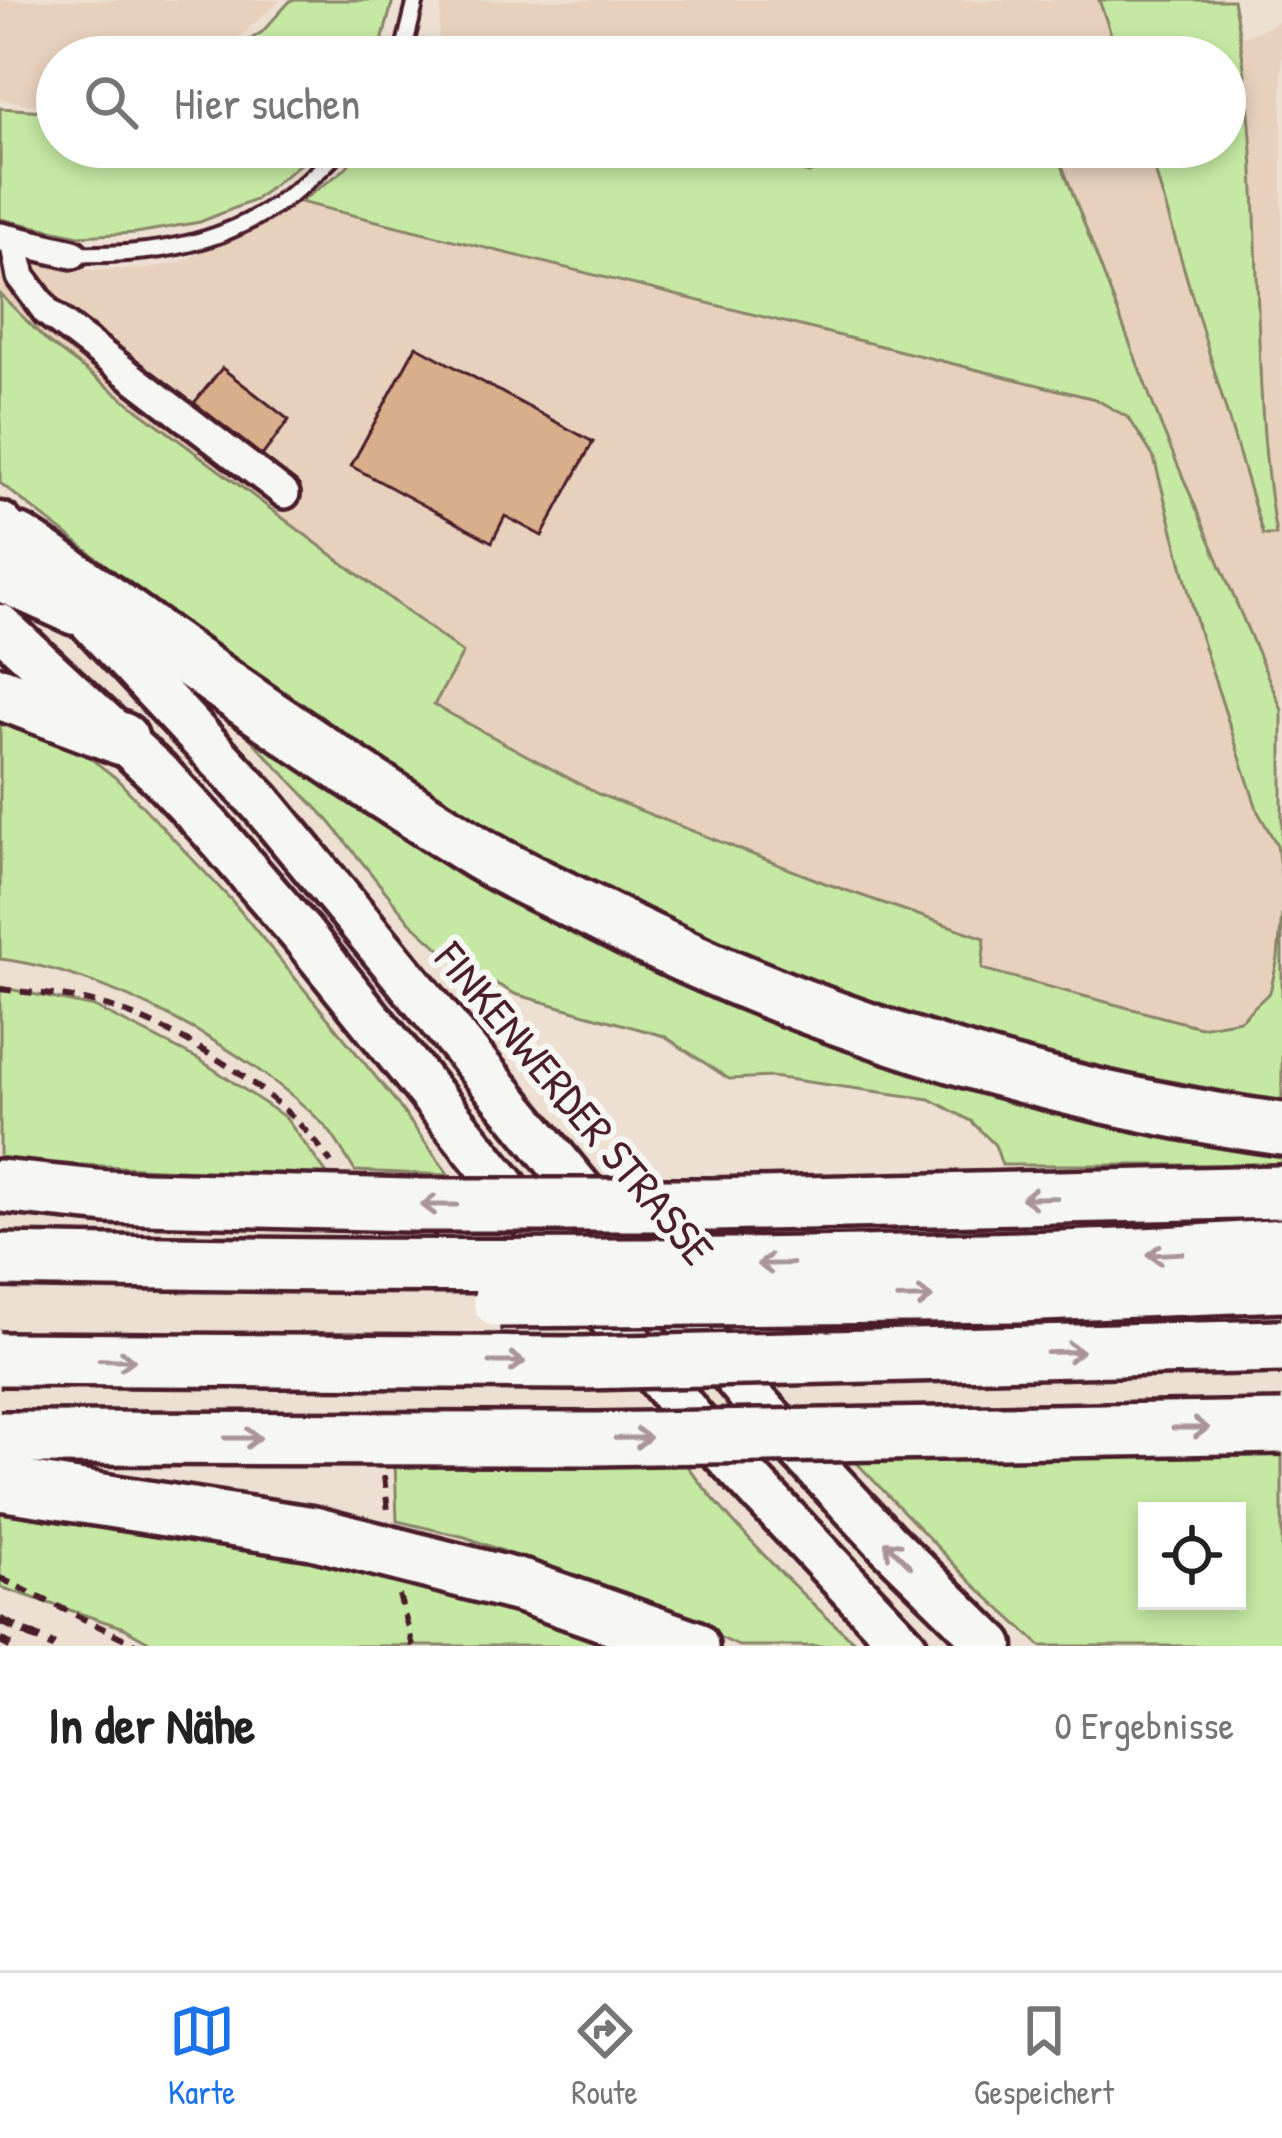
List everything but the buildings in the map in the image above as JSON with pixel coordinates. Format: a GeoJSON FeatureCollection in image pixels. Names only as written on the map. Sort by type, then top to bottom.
{"type":"FeatureCollection","features":[{"type":"Feature","properties":{"kind":"highway"},"geometry":{"type":"LineString","coordinates":[[6,548],[76,578],[290,731],[482,856],[649,942],[768,992],[921,1046],[1064,1085],[1282,1130]]}},
{"type":"Feature","properties":{"kind":"highway"},"geometry":{"type":"LineString","coordinates":[[0,693],[122,739]]}},
{"type":"Feature","properties":{"kind":"highway"},"geometry":{"type":"LineString","coordinates":[[0,1186],[107,1197],[410,1205],[736,1205],[1282,1192]]}},
{"type":"Feature","properties":{"kind":"highway"},"geometry":{"type":"LineString","coordinates":[[0,1261],[358,1267],[693,1265],[1163,1255],[1282,1245]]}},
{"type":"Feature","properties":{"kind":"highway"},"geometry":{"type":"LineString","coordinates":[[0,1294],[695,1301],[1017,1296],[1282,1285]]}},
{"type":"Feature","properties":{"kind":"highway"},"geometry":{"type":"LineString","coordinates":[[0,1359],[582,1363],[1282,1346]]}},
{"type":"Feature","properties":{"kind":"highway"},"geometry":{"type":"LineString","coordinates":[[0,1438],[595,1438],[1282,1427]]}},
{"type":"Feature","properties":{"kind":"highway"},"geometry":{"type":"LineString","coordinates":[[0,1484],[313,1534],[524,1587],[692,1646]]}},
{"type":"Feature","properties":{"kind":"main road","name":"FINKENWERDER STRASSE"},"geometry":{"type":"LineString","coordinates":[[6,548],[87,618],[223,761],[329,882],[760,1406],[887,1544],[992,1646]]}},
{"type":"Feature","properties":{"kind":"main road"},"geometry":{"type":"LineString","coordinates":[[0,626],[212,830],[300,932],[692,1420],[905,1646]]}},
{"type":"Feature","properties":{"kind":"street"},"geometry":{"type":"LineString","coordinates":[[7,238],[73,254]]}},
{"type":"Feature","properties":{"kind":"street"},"geometry":{"type":"LineString","coordinates":[[7,238],[21,277],[47,312],[285,494]]}},
{"type":"Feature","properties":{"kind":"lane"},"geometry":{"type":"LineString","coordinates":[[407,36],[416,0]]}},
{"type":"Feature","properties":{"kind":"lane"},"geometry":{"type":"LineString","coordinates":[[73,254],[132,256],[190,246],[263,215],[322,168]]}},
{"type":"Feature","properties":{"kind":"path"},"geometry":{"type":"LineString","coordinates":[[0,1577],[139,1646]]}},
{"type":"Feature","properties":{"kind":"shaded area"},"geometry":{"type":"Polygon","coordinates":[[[0,0],[281,0],[240,36],[36,36],[36,104],[0,99],[0,0]]]}},
{"type":"Feature","properties":{"kind":"shaded area"},"geometry":{"type":"Polygon","coordinates":[[[442,0],[1218,0],[1132,36],[438,36],[442,0]]]}},
{"type":"Feature","properties":{"kind":"shaded area"},"geometry":{"type":"Polygon","coordinates":[[[1282,21],[1282,710],[1162,428],[1063,168],[1154,168],[1239,461],[1253,183],[1246,36],[1282,21]]]}},
{"type":"Feature","properties":{"kind":"shaded area"},"geometry":{"type":"Polygon","coordinates":[[[300,202],[1095,399],[1129,418],[1154,458],[1200,635],[1258,812],[1277,845],[1282,913],[1270,992],[1240,1020],[1200,1027],[981,969],[984,938],[825,883],[598,794],[433,705],[462,653],[49,343],[0,294],[0,252],[88,270],[145,269],[182,262],[300,202]]]}},
{"type":"Feature","properties":{"kind":"green space"},"geometry":{"type":"Polygon","coordinates":[[[291,0],[393,0],[384,36],[256,36],[291,0]]]}},
{"type":"Feature","properties":{"kind":"green space"},"geometry":{"type":"Polygon","coordinates":[[[1099,0],[1233,0],[1239,36],[1112,36],[1099,0]]]}},
{"type":"Feature","properties":{"kind":"green space"},"geometry":{"type":"Polygon","coordinates":[[[1246,85],[1262,402],[1276,535],[1263,535],[1154,168],[1246,168],[1246,85]]]}},
{"type":"Feature","properties":{"kind":"green space"},"geometry":{"type":"Polygon","coordinates":[[[0,108],[36,111],[36,168],[295,168],[255,200],[200,222],[79,236],[0,219],[0,108]]]}},
{"type":"Feature","properties":{"kind":"green space"},"geometry":{"type":"Polygon","coordinates":[[[792,168],[809,173],[821,168],[1063,168],[1162,428],[1282,710],[1282,883],[1277,845],[1258,812],[1200,635],[1154,458],[1129,418],[1095,399],[300,202],[344,170],[792,168]]]}},
{"type":"Feature","properties":{"kind":"green space"},"geometry":{"type":"Polygon","coordinates":[[[0,294],[49,343],[463,653],[434,705],[598,794],[825,883],[985,938],[982,969],[1200,1027],[1240,1020],[1270,992],[1282,913],[1282,1102],[1128,1073],[980,1037],[724,951],[507,845],[254,680],[0,483],[0,294]]]}},
{"type":"Feature","properties":{"kind":"green space"},"geometry":{"type":"Polygon","coordinates":[[[218,705],[731,1000],[864,1055],[1001,1099],[1140,1133],[1282,1155],[1282,1165],[1002,1165],[995,1145],[971,1121],[930,1099],[772,1077],[729,1079],[664,1036],[515,994],[450,958],[410,922],[329,821],[218,705]]]}},
{"type":"Feature","properties":{"kind":"green space"},"geometry":{"type":"Polygon","coordinates":[[[0,711],[52,729],[115,777],[233,902],[393,1098],[449,1175],[355,1171],[324,1125],[257,1069],[217,1043],[174,1018],[84,979],[0,959],[0,711]]]}},
{"type":"Feature","properties":{"kind":"green space"},"geometry":{"type":"Polygon","coordinates":[[[0,987],[94,1007],[200,1060],[285,1117],[330,1178],[0,1158],[0,987]]]}},
{"type":"Feature","properties":{"kind":"green space"},"geometry":{"type":"Polygon","coordinates":[[[1119,1450],[1282,1454],[1282,1646],[1041,1646],[971,1582],[852,1458],[1119,1450]]]}},
{"type":"Feature","properties":{"kind":"green space"},"geometry":{"type":"Polygon","coordinates":[[[683,1461],[766,1558],[859,1646],[739,1646],[631,1598],[465,1537],[397,1521],[395,1462],[683,1461]]]}},
{"type":"Feature","properties":{"kind":"green space"},"geometry":{"type":"Polygon","coordinates":[[[0,1513],[292,1557],[554,1617],[631,1646],[156,1646],[124,1628],[0,1587],[0,1513]]]}},
{"type":"Feature","properties":{"kind":"railway"},"geometry":{"type":"LineString","coordinates":[[0,1620],[54,1646]]}},
{"type":"Feature","properties":{"kind":"railway"},"geometry":{"type":"LineString","coordinates":[[0,1640],[11,1646]]}}]}
